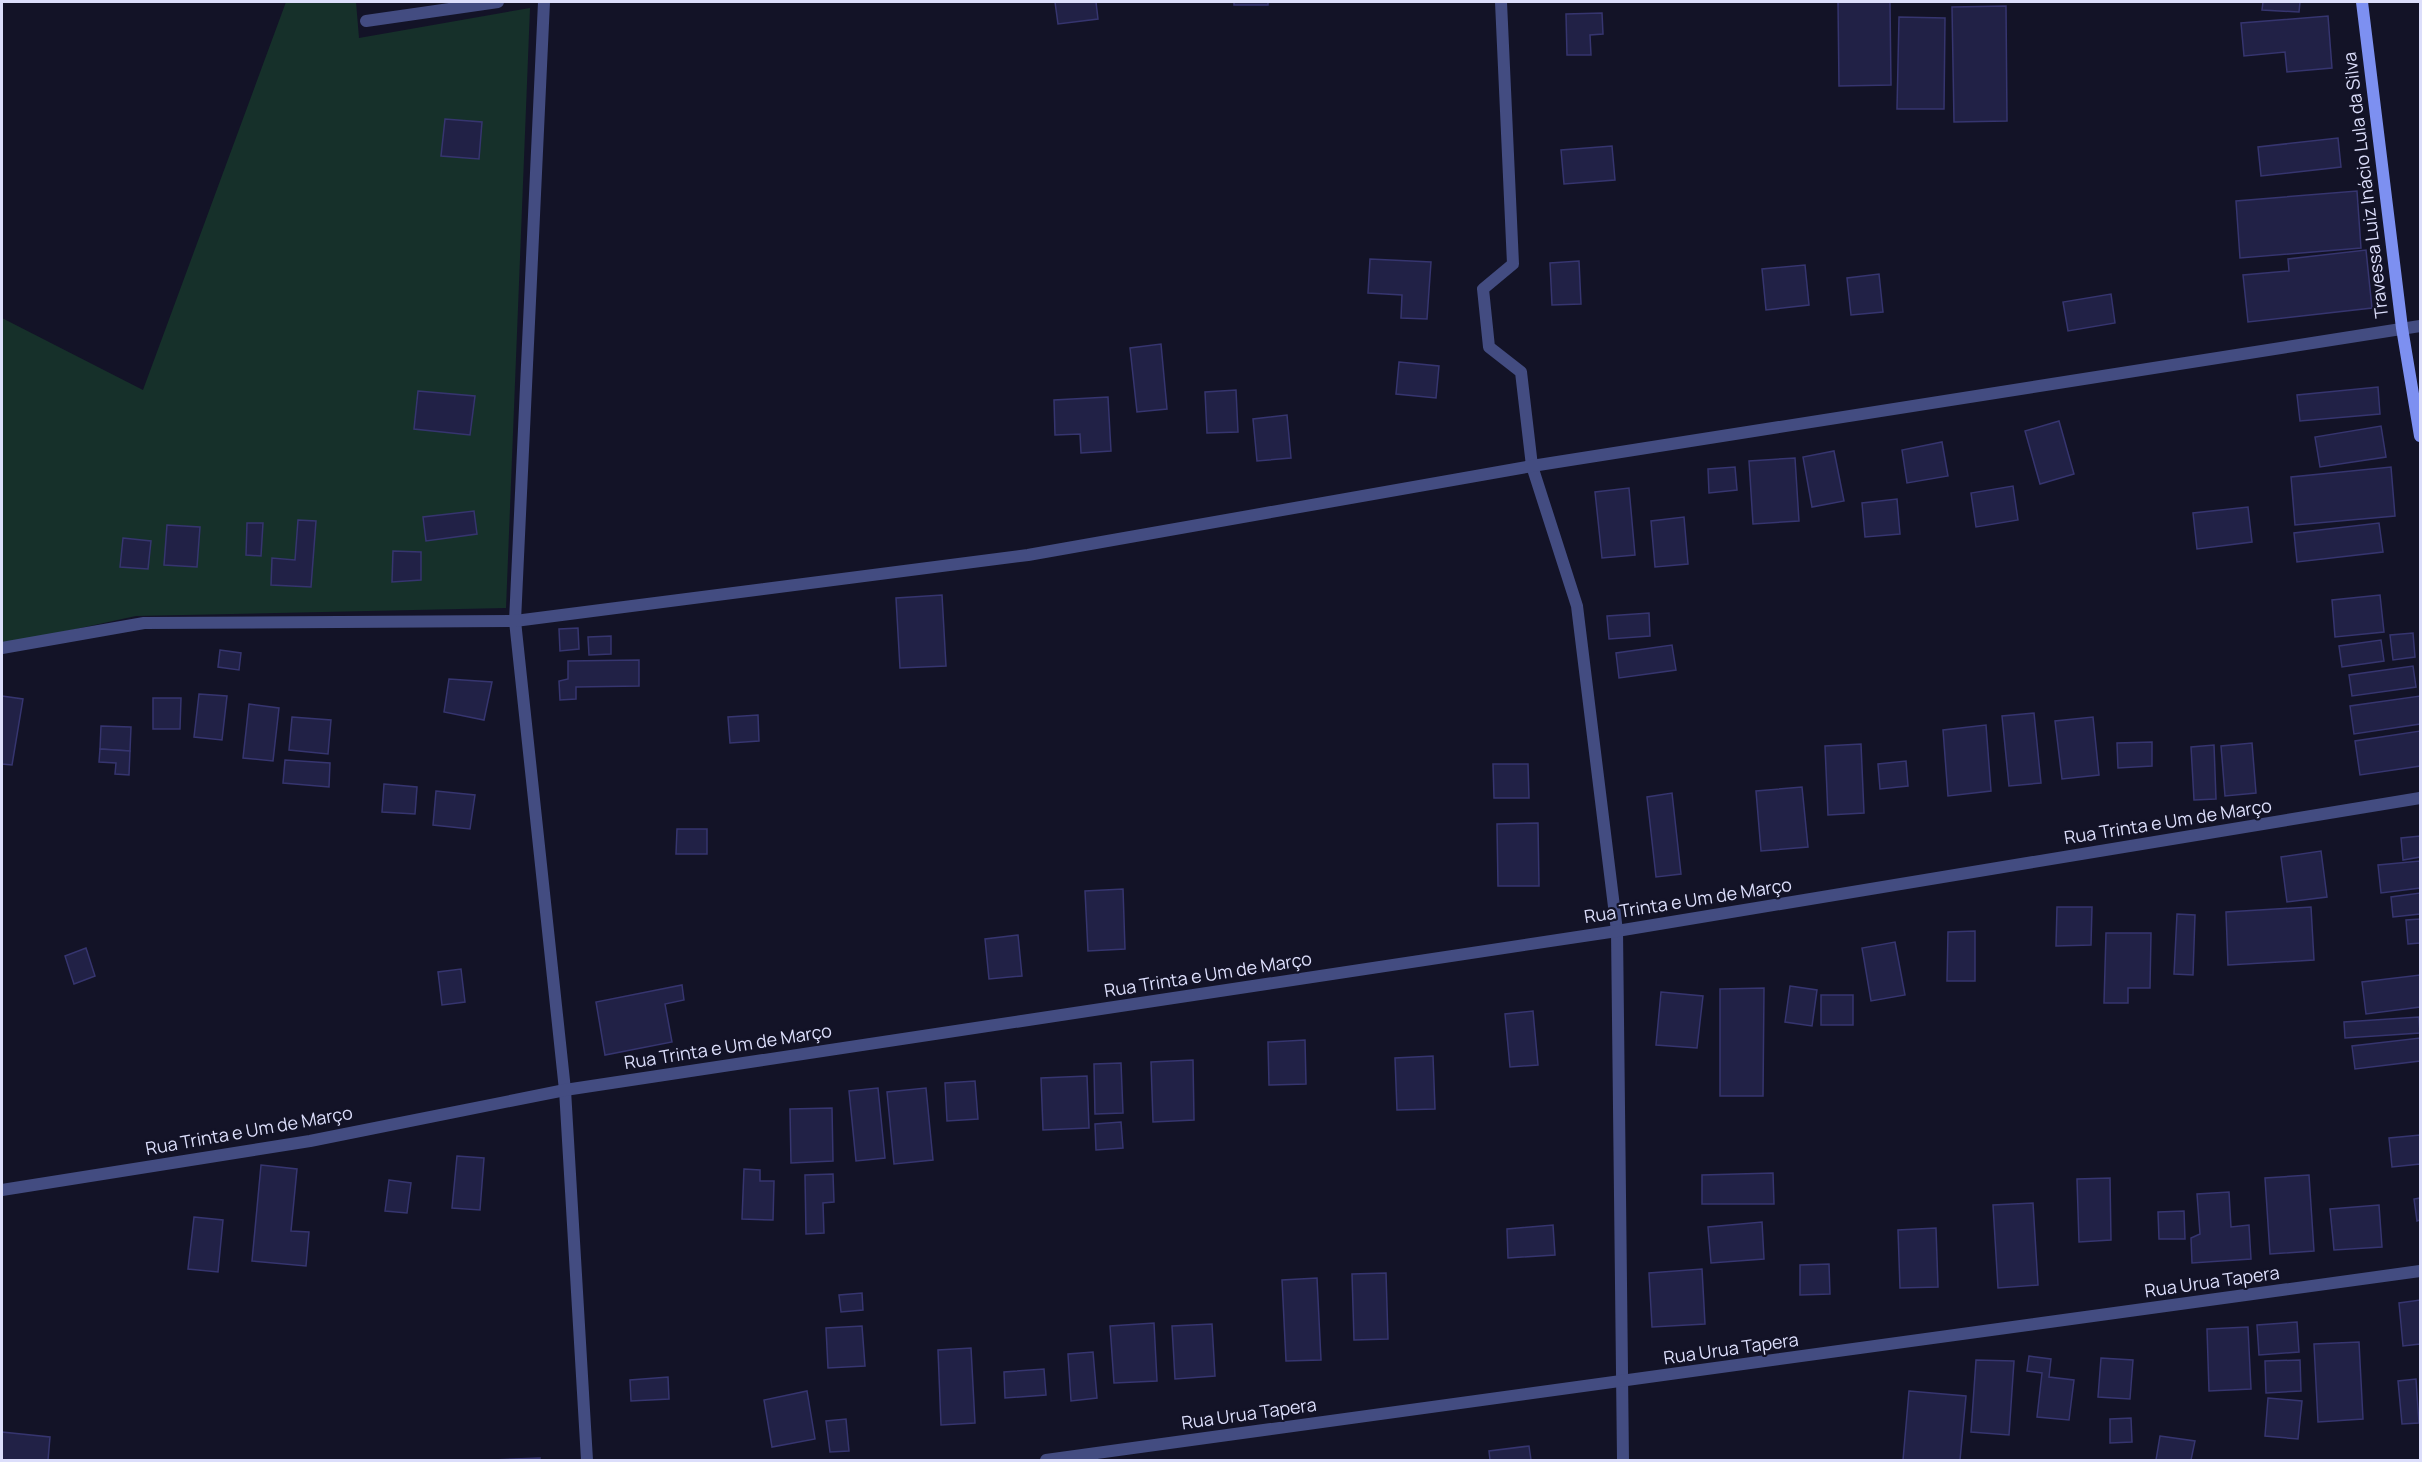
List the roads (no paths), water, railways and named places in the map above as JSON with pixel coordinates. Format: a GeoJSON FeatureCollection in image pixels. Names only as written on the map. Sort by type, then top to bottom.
{"type":"FeatureCollection","features":[{"type":"Feature","properties":{"kind":"street"},"geometry":{"type":"LineString","coordinates":[[366,21],[498,2]]}},
{"type":"Feature","properties":{"kind":"street"},"geometry":{"type":"LineString","coordinates":[[544,2],[515,621],[566,1090],[587,1461]]}},
{"type":"Feature","properties":{"kind":"street"},"geometry":{"type":"LineString","coordinates":[[1502,2],[1513,264],[1483,289],[1489,347],[1521,372],[1532,466],[1577,606],[1617,931],[1624,1382],[1623,1461]]}},
{"type":"Feature","properties":{"kind":"street","name":"Travessa Luiz Inácio Lula da Silva"},"geometry":{"type":"LineString","coordinates":[[2362,2],[2402,328],[2421,436]]}},
{"type":"Feature","properties":{"kind":"street"},"geometry":{"type":"LineString","coordinates":[[2,648],[144,623],[515,621],[1028,555],[1532,466],[2421,326]]}},
{"type":"Feature","properties":{"kind":"street","name":"Rua Trinta e Um de Março"},"geometry":{"type":"LineString","coordinates":[[2,1190],[310,1141],[566,1090],[1617,931],[2421,798]]}},
{"type":"Feature","properties":{"kind":"street","name":"Rua Urua Tapera"},"geometry":{"type":"LineString","coordinates":[[1046,1461],[2421,1271]]}}]}
